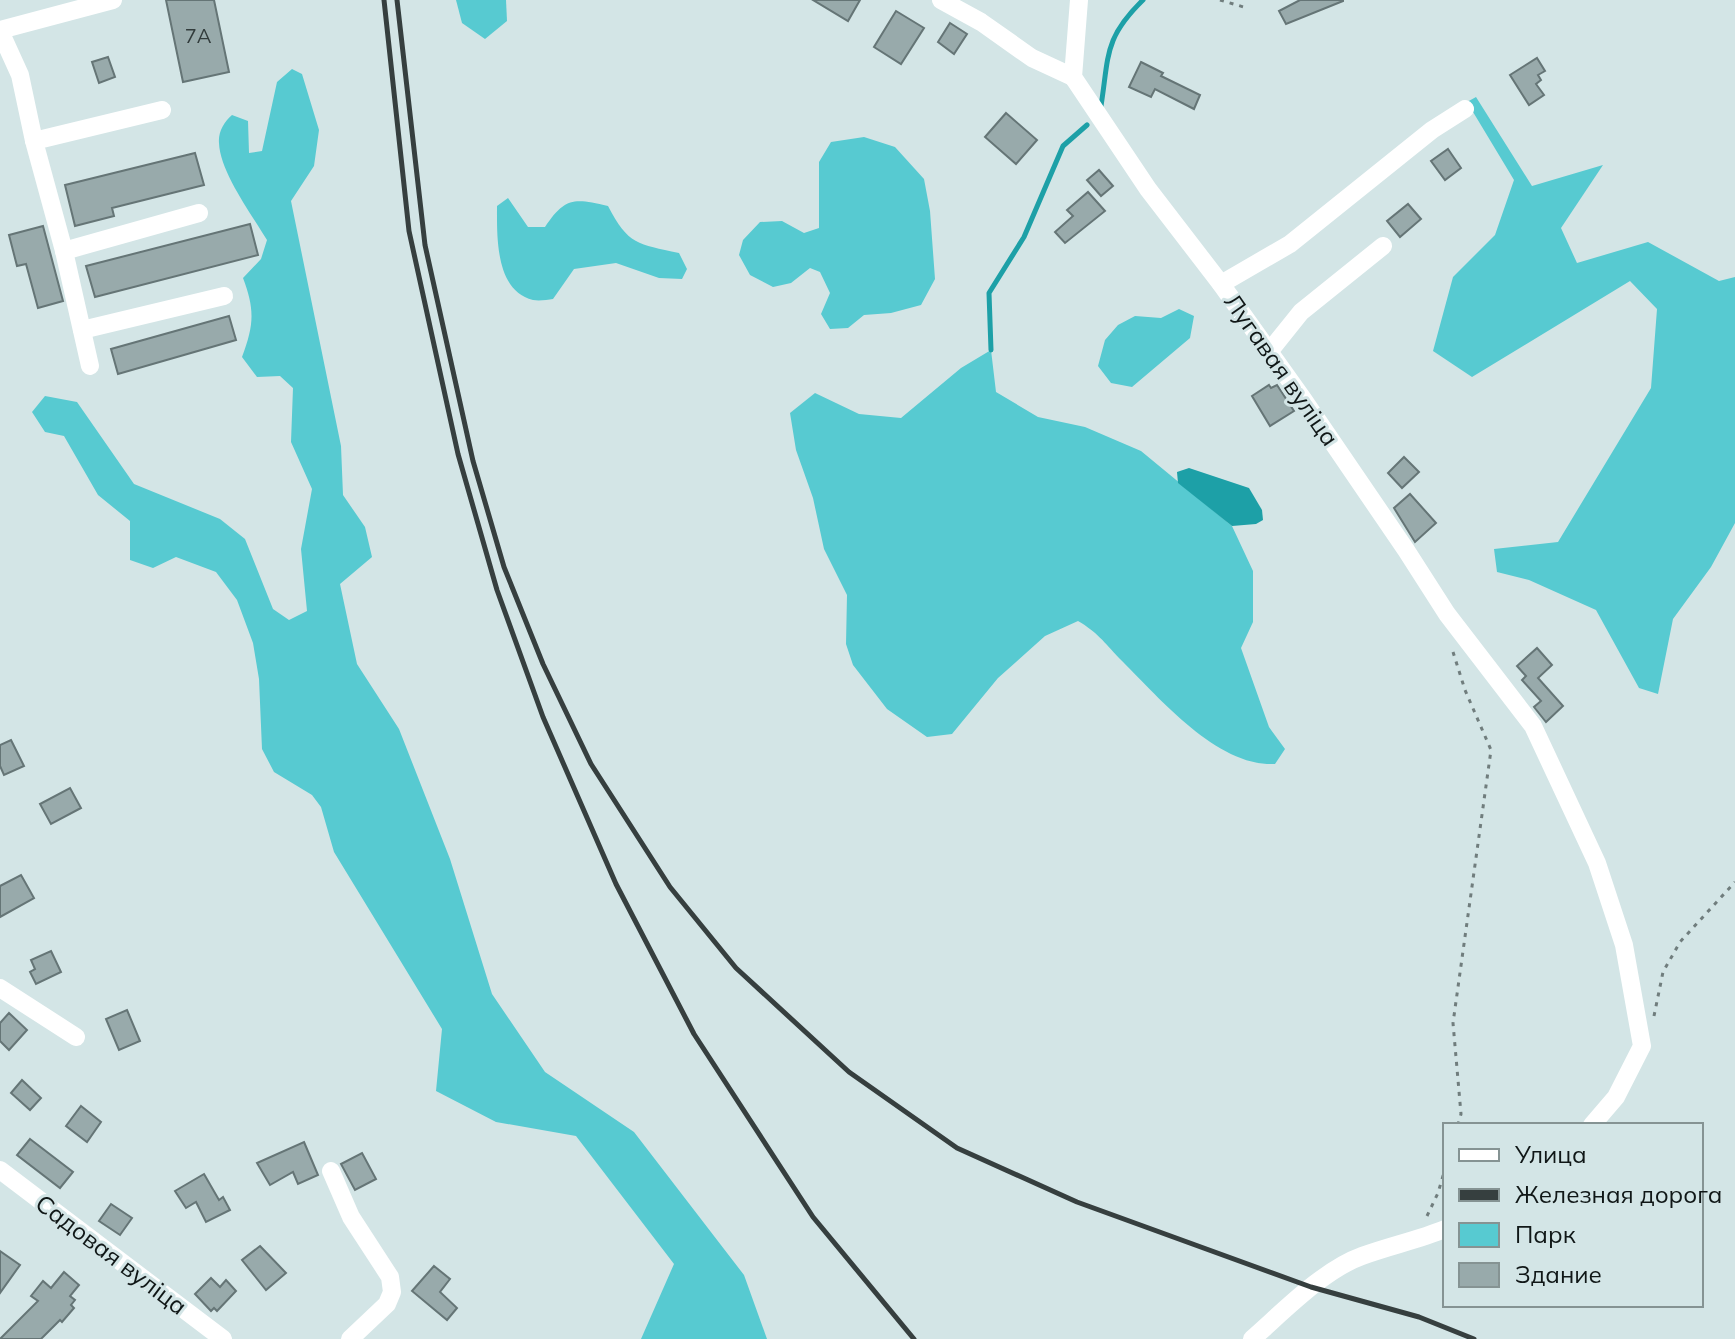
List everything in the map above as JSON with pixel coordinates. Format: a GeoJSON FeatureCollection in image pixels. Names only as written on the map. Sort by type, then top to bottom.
{"type":"FeatureCollection","features":[{"type":"Feature","properties":{"kind":"street"},"geometry":{"type":"LineString","coordinates":[[90,366],[20,75],[0,30],[113,0]]}},
{"type":"Feature","properties":{"kind":"street"},"geometry":{"type":"LineString","coordinates":[[941,0],[981,22],[1032,58],[1073,77],[1079,0]]}},
{"type":"Feature","properties":{"kind":"street","name":"Лугавая вуліца"},"geometry":{"type":"LineString","coordinates":[[1073,77],[1148,189],[1269,352],[1447,614],[1533,726],[1597,863],[1624,945],[1642,1046]]}},
{"type":"Feature","properties":{"kind":"street"},"geometry":{"type":"LineString","coordinates":[[1221,284],[1290,244],[1432,130],[1465,109]]}},
{"type":"Feature","properties":{"kind":"street"},"geometry":{"type":"LineString","coordinates":[[34,141],[162,110]]}},
{"type":"Feature","properties":{"kind":"street"},"geometry":{"type":"LineString","coordinates":[[64,251],[199,213]]}},
{"type":"Feature","properties":{"kind":"street"},"geometry":{"type":"LineString","coordinates":[[1269,352],[1301,312],[1383,246]]}},
{"type":"Feature","properties":{"kind":"street"},"geometry":{"type":"LineString","coordinates":[[82,330],[224,296]]}},
{"type":"Feature","properties":{"kind":"street"},"geometry":{"type":"LineString","coordinates":[[0,988],[76,1037]]}},
{"type":"Feature","properties":{"kind":"street"},"geometry":{"type":"LineString","coordinates":[[1594,1123],[1616,1097],[1642,1046]]}},
{"type":"Feature","properties":{"kind":"street","name":"Садовая вуліца"},"geometry":{"type":"LineString","coordinates":[[0,1170],[223,1339]]}},
{"type":"Feature","properties":{"kind":"street"},"geometry":{"type":"LineString","coordinates":[[331,1171],[351,1217],[390,1277],[392,1292],[387,1304],[350,1339]]}},
{"type":"Feature","properties":{"kind":"street"},"geometry":{"type":"LineString","coordinates":[[1252,1339],[1311,1287],[1360,1256],[1443,1230]]}},
{"type":"Feature","properties":{"kind":"path"},"geometry":{"type":"LineString","coordinates":[[1220,0],[1247,8]]}},
{"type":"Feature","properties":{"kind":"path"},"geometry":{"type":"LineString","coordinates":[[1447,614],[1453,652],[1465,690],[1491,750],[1453,1023],[1461,1114],[1459,1123]]}},
{"type":"Feature","properties":{"kind":"path"},"geometry":{"type":"LineString","coordinates":[[1642,1046],[1656,1012],[1663,972],[1680,942],[1735,882]]}},
{"type":"Feature","properties":{"kind":"path"},"geometry":{"type":"LineString","coordinates":[[1415,1241],[1443,1176]]}},
{"type":"Feature","properties":{"kind":"green space"},"geometry":{"type":"Polygon","coordinates":[[[456,0],[506,0],[507,21],[485,39],[462,23],[456,0]]]}},
{"type":"Feature","properties":{"kind":"green space"},"geometry":{"type":"Polygon","coordinates":[[[292,69],[302,74],[319,130],[314,166],[291,201],[341,446],[343,495],[365,527],[372,557],[340,584],[357,664],[399,729],[450,859],[492,994],[545,1072],[634,1132],[744,1275],[767,1339],[641,1339],[674,1264],[576,1136],[496,1122],[436,1091],[442,1029],[334,852],[321,807],[312,795],[274,772],[262,749],[259,679],[253,643],[237,600],[216,572],[176,557],[153,568],[130,560],[130,521],[98,495],[64,436],[45,432],[32,412],[45,396],[77,402],[134,484],[220,519],[245,539],[273,609],[289,620],[307,611],[301,549],[312,489],[291,442],[293,388],[280,376],[257,377],[242,357],[252,318],[243,278],[261,259],[267,240],[231,180],[219,143],[222,128],[232,115],[248,121],[249,153],[262,151],[277,82],[292,69]]]}},
{"type":"Feature","properties":{"kind":"green space"},"geometry":{"type":"Polygon","coordinates":[[[1476,97],[1532,186],[1603,165],[1561,228],[1577,263],[1648,242],[1719,281],[1735,277],[1735,523],[1711,567],[1673,619],[1658,694],[1639,688],[1596,610],[1529,580],[1497,572],[1494,549],[1558,542],[1651,388],[1657,309],[1630,281],[1472,377],[1433,351],[1453,277],[1495,235],[1514,180],[1467,102],[1476,97]]]}},
{"type":"Feature","properties":{"kind":"green space"},"geometry":{"type":"Polygon","coordinates":[[[864,137],[895,147],[924,179],[930,211],[935,279],[921,305],[891,313],[864,315],[848,328],[830,329],[821,314],[830,293],[820,272],[810,268],[791,283],[773,287],[750,275],[739,255],[743,240],[760,222],[782,221],[804,233],[819,228],[819,162],[831,142],[864,137]]]}},
{"type":"Feature","properties":{"kind":"green space"},"geometry":{"type":"Polygon","coordinates":[[[508,198],[528,227],[545,227],[558,210],[571,202],[608,206],[628,236],[644,244],[679,253],[687,269],[682,279],[659,278],[616,263],[574,269],[553,299],[533,300],[511,286],[501,261],[497,206],[508,198]]]}},
{"type":"Feature","properties":{"kind":"green space"},"geometry":{"type":"Polygon","coordinates":[[[1179,309],[1194,316],[1190,338],[1132,387],[1111,383],[1098,366],[1105,340],[1118,325],[1135,316],[1161,318],[1179,309]]]}},
{"type":"Feature","properties":{"kind":"green space"},"geometry":{"type":"Polygon","coordinates":[[[991,350],[996,392],[1038,417],[1085,427],[1141,451],[1232,526],[1253,571],[1253,622],[1241,648],[1269,727],[1285,749],[1275,764],[1253,762],[1210,742],[1170,709],[1100,638],[1078,621],[1045,636],[998,678],[952,734],[927,737],[887,709],[853,665],[846,644],[847,595],[824,549],[813,498],[796,450],[790,413],[815,393],[859,414],[901,418],[961,368],[991,350]]]}},
{"type":"Feature","properties":{"kind":"shaded area"},"geometry":{"type":"Polygon","coordinates":[[[1189,468],[1249,488],[1262,510],[1263,520],[1256,524],[1232,526],[1178,483],[1177,472],[1189,468]]]}},
{"type":"Feature","properties":{"kind":"building"},"geometry":{"type":"Polygon","coordinates":[[[166,0],[214,0],[229,72],[183,82],[166,0]]]}},
{"type":"Feature","properties":{"kind":"building"},"geometry":{"type":"Polygon","coordinates":[[[813,0],[860,0],[848,21],[813,0]]]}},
{"type":"Feature","properties":{"kind":"building"},"geometry":{"type":"Polygon","coordinates":[[[1300,0],[1343,1],[1286,24],[1279,11],[1300,0]]]}},
{"type":"Feature","properties":{"kind":"building"},"geometry":{"type":"Polygon","coordinates":[[[896,11],[924,28],[901,64],[874,47],[896,11]]]}},
{"type":"Feature","properties":{"kind":"building"},"geometry":{"type":"Polygon","coordinates":[[[950,23],[967,34],[954,54],[938,42],[950,23]]]}},
{"type":"Feature","properties":{"kind":"building"},"geometry":{"type":"Polygon","coordinates":[[[108,57],[115,77],[99,83],[92,62],[108,57]]]}},
{"type":"Feature","properties":{"kind":"building"},"geometry":{"type":"Polygon","coordinates":[[[1537,58],[1545,71],[1538,75],[1541,80],[1536,84],[1544,95],[1529,105],[1510,75],[1537,58]]]}},
{"type":"Feature","properties":{"kind":"building"},"geometry":{"type":"Polygon","coordinates":[[[1141,62],[1163,73],[1161,76],[1200,95],[1194,109],[1155,89],[1151,97],[1129,87],[1141,62]]]}},
{"type":"Feature","properties":{"kind":"building"},"geometry":{"type":"Polygon","coordinates":[[[1006,113],[1037,140],[1016,164],[985,137],[1006,113]]]}},
{"type":"Feature","properties":{"kind":"building"},"geometry":{"type":"Polygon","coordinates":[[[1448,149],[1461,168],[1445,180],[1431,161],[1448,149]]]}},
{"type":"Feature","properties":{"kind":"building"},"geometry":{"type":"Polygon","coordinates":[[[195,153],[204,185],[112,208],[114,216],[75,226],[65,185],[195,153]]]}},
{"type":"Feature","properties":{"kind":"building"},"geometry":{"type":"Polygon","coordinates":[[[1099,170],[1113,186],[1101,196],[1087,180],[1099,170]]]}},
{"type":"Feature","properties":{"kind":"building"},"geometry":{"type":"Polygon","coordinates":[[[1088,192],[1105,211],[1065,243],[1055,232],[1073,216],[1067,210],[1088,192]]]}},
{"type":"Feature","properties":{"kind":"building"},"geometry":{"type":"Polygon","coordinates":[[[1408,204],[1421,219],[1400,237],[1387,221],[1408,204]]]}},
{"type":"Feature","properties":{"kind":"building"},"geometry":{"type":"Polygon","coordinates":[[[250,224],[258,255],[95,297],[86,266],[250,224]]]}},
{"type":"Feature","properties":{"kind":"building"},"geometry":{"type":"Polygon","coordinates":[[[43,226],[63,301],[38,308],[26,264],[17,266],[9,235],[43,226]]]}},
{"type":"Feature","properties":{"kind":"building"},"geometry":{"type":"Polygon","coordinates":[[[229,316],[236,340],[118,374],[111,349],[229,316]]]}},
{"type":"Feature","properties":{"kind":"building"},"geometry":{"type":"Polygon","coordinates":[[[1269,385],[1271,388],[1277,385],[1294,411],[1270,426],[1252,396],[1269,385]]]}},
{"type":"Feature","properties":{"kind":"building"},"geometry":{"type":"Polygon","coordinates":[[[1404,457],[1419,472],[1402,488],[1388,473],[1404,457]]]}},
{"type":"Feature","properties":{"kind":"building"},"geometry":{"type":"Polygon","coordinates":[[[1410,494],[1436,523],[1415,542],[1394,508],[1410,494]]]}},
{"type":"Feature","properties":{"kind":"building"},"geometry":{"type":"Polygon","coordinates":[[[1537,648],[1552,665],[1538,678],[1563,706],[1546,722],[1534,707],[1541,701],[1522,680],[1526,676],[1517,666],[1537,648]]]}},
{"type":"Feature","properties":{"kind":"building"},"geometry":{"type":"Polygon","coordinates":[[[11,740],[24,766],[4,775],[0,766],[0,745],[11,740]]]}},
{"type":"Feature","properties":{"kind":"building"},"geometry":{"type":"Polygon","coordinates":[[[70,788],[81,808],[51,824],[40,804],[70,788]]]}},
{"type":"Feature","properties":{"kind":"building"},"geometry":{"type":"Polygon","coordinates":[[[21,875],[34,898],[0,917],[0,886],[21,875]]]}},
{"type":"Feature","properties":{"kind":"building"},"geometry":{"type":"Polygon","coordinates":[[[51,951],[61,972],[36,984],[30,972],[35,969],[31,960],[51,951]]]}},
{"type":"Feature","properties":{"kind":"building"},"geometry":{"type":"Polygon","coordinates":[[[127,1010],[140,1041],[119,1050],[106,1019],[127,1010]]]}},
{"type":"Feature","properties":{"kind":"building"},"geometry":{"type":"Polygon","coordinates":[[[9,1013],[27,1030],[9,1050],[0,1041],[0,1023],[9,1013]]]}},
{"type":"Feature","properties":{"kind":"building"},"geometry":{"type":"Polygon","coordinates":[[[22,1080],[41,1098],[30,1110],[11,1093],[22,1080]]]}},
{"type":"Feature","properties":{"kind":"building"},"geometry":{"type":"Polygon","coordinates":[[[81,1106],[101,1122],[87,1142],[66,1126],[81,1106]]]}},
{"type":"Feature","properties":{"kind":"building"},"geometry":{"type":"Polygon","coordinates":[[[30,1139],[73,1172],[60,1188],[17,1155],[30,1139]]]}},
{"type":"Feature","properties":{"kind":"building"},"geometry":{"type":"Polygon","coordinates":[[[304,1142],[318,1175],[298,1184],[293,1172],[270,1185],[257,1163],[304,1142]]]}},
{"type":"Feature","properties":{"kind":"building"},"geometry":{"type":"Polygon","coordinates":[[[362,1153],[376,1179],[355,1190],[341,1164],[362,1153]]]}},
{"type":"Feature","properties":{"kind":"building"},"geometry":{"type":"Polygon","coordinates":[[[204,1174],[219,1200],[223,1197],[230,1210],[206,1222],[196,1202],[186,1208],[175,1191],[204,1174]]]}},
{"type":"Feature","properties":{"kind":"building"},"geometry":{"type":"Polygon","coordinates":[[[111,1204],[132,1218],[120,1235],[99,1221],[111,1204]]]}},
{"type":"Feature","properties":{"kind":"building"},"geometry":{"type":"Polygon","coordinates":[[[260,1246],[286,1273],[266,1290],[242,1260],[260,1246]]]}},
{"type":"Feature","properties":{"kind":"building"},"geometry":{"type":"Polygon","coordinates":[[[0,1251],[20,1265],[0,1293],[0,1251]]]}},
{"type":"Feature","properties":{"kind":"building"},"geometry":{"type":"Polygon","coordinates":[[[434,1266],[450,1279],[440,1292],[457,1308],[447,1320],[412,1291],[434,1266]]]}},
{"type":"Feature","properties":{"kind":"building"},"geometry":{"type":"Polygon","coordinates":[[[64,1272],[79,1285],[70,1296],[75,1300],[71,1305],[74,1308],[62,1322],[60,1320],[41,1339],[0,1339],[38,1301],[31,1296],[43,1281],[51,1288],[64,1272]]]}},
{"type":"Feature","properties":{"kind":"building"},"geometry":{"type":"Polygon","coordinates":[[[211,1278],[220,1287],[226,1280],[236,1291],[217,1311],[214,1308],[211,1311],[195,1294],[211,1278]]]}},
{"type":"Feature","properties":{"kind":"waterway"},"geometry":{"type":"LineString","coordinates":[[1101,106],[1110,48],[1121,25],[1143,0]]}},
{"type":"Feature","properties":{"kind":"waterway"},"geometry":{"type":"LineString","coordinates":[[991,350],[989,293],[1024,237],[1063,146],[1087,125]]}},
{"type":"Feature","properties":{"kind":"railway"},"geometry":{"type":"LineString","coordinates":[[384,0],[409,231],[458,454],[497,590],[543,717],[616,884],[694,1034],[813,1217],[914,1339]]}},
{"type":"Feature","properties":{"kind":"railway"},"geometry":{"type":"LineString","coordinates":[[397,0],[425,245],[473,461],[504,567],[543,664],[591,764],[670,887],[736,968],[849,1072],[957,1148],[1077,1202],[1311,1287],[1419,1317],[1474,1339]]}}]}
